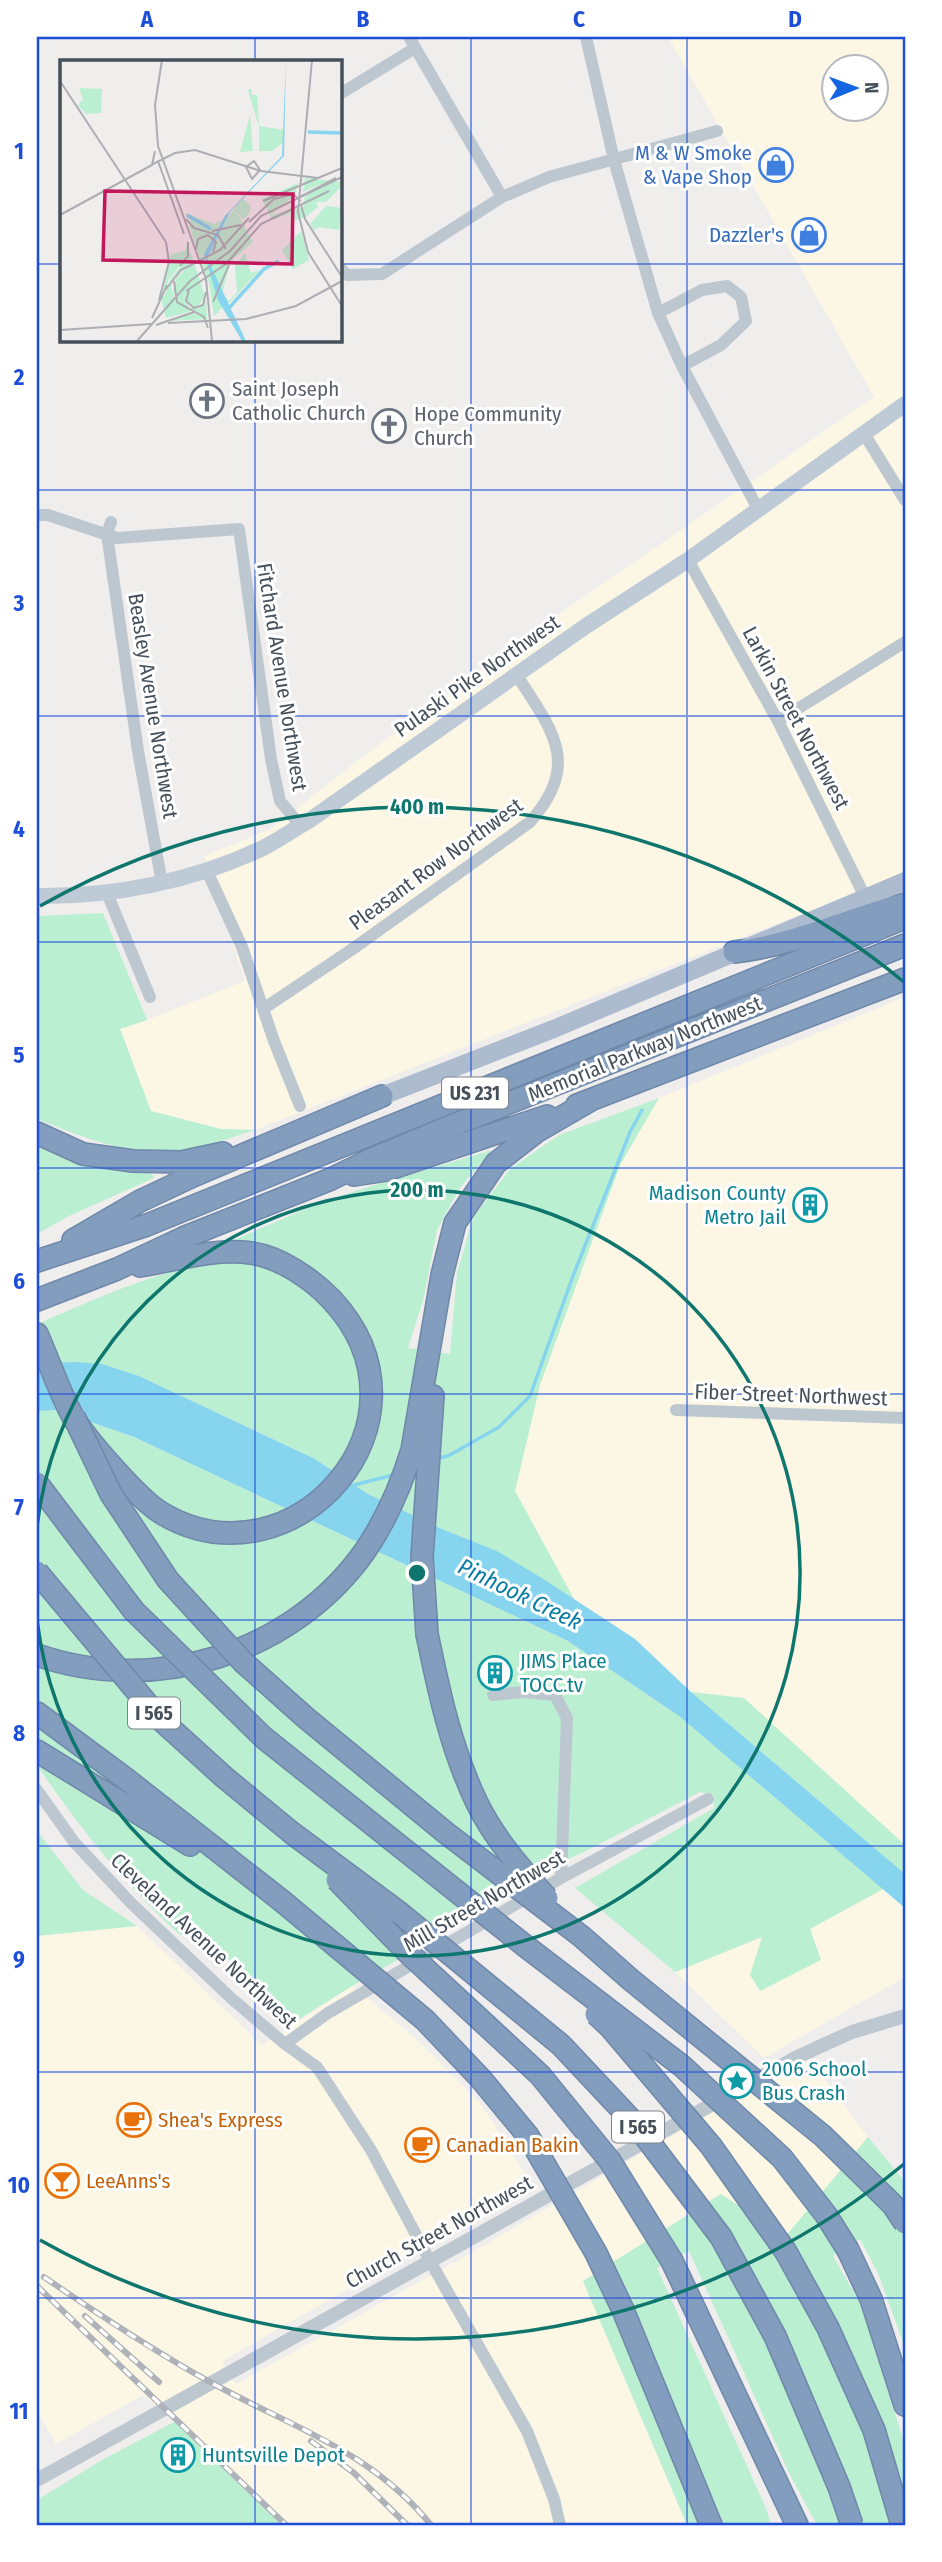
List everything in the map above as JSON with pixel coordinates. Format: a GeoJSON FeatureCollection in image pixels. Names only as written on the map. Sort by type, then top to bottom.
{"type":"FeatureCollection","features":[{"type":"Feature","properties":{"kind":"highway"},"geometry":{"type":"LineString","coordinates":[[734,953],[763,949],[905,904]]}},
{"type":"Feature","properties":{"kind":"highway","name":"Memorial Parkway Northwest"},"geometry":{"type":"LineString","coordinates":[[39,1260],[147,1226],[905,918]]}},
{"type":"Feature","properties":{"kind":"highway","name":"Memorial Parkway Northwest"},"geometry":{"type":"LineString","coordinates":[[37,1300],[117,1269],[183,1238],[331,1179],[444,1129],[905,945]]}},
{"type":"Feature","properties":{"kind":"highway"},"geometry":{"type":"LineString","coordinates":[[838,1004],[905,964]]}},
{"type":"Feature","properties":{"kind":"highway"},"geometry":{"type":"LineString","coordinates":[[331,1179],[387,1170],[591,1100],[905,979]]}},
{"type":"Feature","properties":{"kind":"highway"},"geometry":{"type":"LineString","coordinates":[[39,1260],[140,1201],[266,1143],[382,1096]]}},
{"type":"Feature","properties":{"kind":"highway"},"geometry":{"type":"LineString","coordinates":[[581,1936],[518,1865],[478,1804],[444,1717],[427,1634],[422,1557],[433,1349],[438,1303],[455,1223],[496,1163],[536,1132],[591,1100]]}},
{"type":"Feature","properties":{"kind":"highway"},"geometry":{"type":"LineString","coordinates":[[37,1133],[83,1154],[133,1161],[181,1162],[266,1143]]}},
{"type":"Feature","properties":{"kind":"highway"},"geometry":{"type":"LineString","coordinates":[[74,1417],[125,1480],[160,1513],[189,1525],[221,1531],[271,1525],[303,1512],[323,1497],[341,1478],[359,1449],[369,1420],[371,1391],[367,1362],[357,1333],[339,1307],[316,1285],[289,1268],[251,1253],[211,1253],[117,1269]]}},
{"type":"Feature","properties":{"kind":"highway"},"geometry":{"type":"LineString","coordinates":[[37,1334],[111,1494],[168,1580],[243,1661],[306,1718],[446,1833],[581,1936],[823,2136],[892,2205],[905,2223]]}},
{"type":"Feature","properties":{"kind":"highway"},"geometry":{"type":"LineString","coordinates":[[37,1655],[100,1670],[170,1669],[215,1659],[248,1646],[279,1630],[316,1603],[334,1588],[364,1552],[397,1493],[412,1450],[433,1349]]}},
{"type":"Feature","properties":{"kind":"highway","name":"I 565"},"geometry":{"type":"LineString","coordinates":[[37,1483],[134,1611],[264,1738],[524,1945],[610,2027],[710,2146],[786,2252],[828,2328],[874,2430],[902,2525]]}},
{"type":"Feature","properties":{"kind":"highway","name":"I 565"},"geometry":{"type":"LineString","coordinates":[[37,1572],[160,1719],[292,1833],[401,1914],[561,2045],[638,2127],[721,2236],[775,2336],[839,2487],[852,2525]]}},
{"type":"Feature","properties":{"kind":"highway"},"geometry":{"type":"LineString","coordinates":[[37,1713],[282,1901],[425,2020],[481,2079],[528,2136],[596,2253],[618,2298],[711,2525]]}},
{"type":"Feature","properties":{"kind":"highway"},"geometry":{"type":"LineString","coordinates":[[37,1751],[282,1901]]}},
{"type":"Feature","properties":{"kind":"highway"},"geometry":{"type":"LineString","coordinates":[[292,1833],[405,1950],[540,2075],[610,2161],[672,2260],[797,2525]]}},
{"type":"Feature","properties":{"kind":"highway"},"geometry":{"type":"LineString","coordinates":[[524,1945],[682,2066],[782,2158],[826,2215],[848,2250],[871,2299],[905,2405]]}},
{"type":"Feature","properties":{"kind":"highway"},"geometry":{"type":"LineString","coordinates":[[771,2468],[781,2525]]}},
{"type":"Feature","properties":{"kind":"main road","name":"Pulaski Pike Northwest"},"geometry":{"type":"LineString","coordinates":[[37,896],[107,893],[162,883],[207,871],[264,847],[688,560],[905,404]]}},
{"type":"Feature","properties":{"kind":"main road"},"geometry":{"type":"LineString","coordinates":[[382,1096],[556,1028],[905,881]]}},
{"type":"Feature","properties":{"kind":"street"},"geometry":{"type":"LineString","coordinates":[[586,37],[614,160],[658,313],[682,366],[758,509]]}},
{"type":"Feature","properties":{"kind":"street"},"geometry":{"type":"LineString","coordinates":[[341,93],[412,42],[502,197]]}},
{"type":"Feature","properties":{"kind":"street"},"geometry":{"type":"LineString","coordinates":[[341,269],[347,275],[382,274],[502,197],[549,177],[718,131]]}},
{"type":"Feature","properties":{"kind":"street"},"geometry":{"type":"LineString","coordinates":[[658,313],[702,290],[727,286],[741,297],[746,321],[721,345],[682,366]]}},
{"type":"Feature","properties":{"kind":"street"},"geometry":{"type":"LineString","coordinates":[[863,432],[905,500]]}},
{"type":"Feature","properties":{"kind":"street"},"geometry":{"type":"LineString","coordinates":[[37,515],[109,528]]}},
{"type":"Feature","properties":{"kind":"street","name":"Fitchard Avenue Northwest"},"geometry":{"type":"LineString","coordinates":[[109,528],[117,538],[239,529],[271,759],[280,801],[300,825]]}},
{"type":"Feature","properties":{"kind":"street","name":"Beasley Avenue Northwest"},"geometry":{"type":"LineString","coordinates":[[109,528],[138,751],[162,883]]}},
{"type":"Feature","properties":{"kind":"street","name":"Larkin Street Northwest"},"geometry":{"type":"LineString","coordinates":[[688,560],[778,721],[865,897]]}},
{"type":"Feature","properties":{"kind":"street"},"geometry":{"type":"LineString","coordinates":[[778,721],[905,642]]}},
{"type":"Feature","properties":{"kind":"street","name":"Pleasant Row Northwest"},"geometry":{"type":"LineString","coordinates":[[263,1009],[530,822],[546,804],[558,775],[558,752],[548,724],[516,674]]}},
{"type":"Feature","properties":{"kind":"street"},"geometry":{"type":"LineString","coordinates":[[207,871],[242,947],[300,1106]]}},
{"type":"Feature","properties":{"kind":"street"},"geometry":{"type":"LineString","coordinates":[[107,893],[150,997]]}},
{"type":"Feature","properties":{"kind":"street","name":"Fiber Street Northwest"},"geometry":{"type":"LineString","coordinates":[[676,1410],[905,1418]]}},
{"type":"Feature","properties":{"kind":"street"},"geometry":{"type":"LineString","coordinates":[[493,1695],[523,1692],[555,1695],[567,1718],[561,1878]]}},
{"type":"Feature","properties":{"kind":"street","name":"Cleveland Avenue Northwest"},"geometry":{"type":"LineString","coordinates":[[37,1790],[74,1842],[131,1903],[231,1998],[317,2067],[371,2150],[430,2261],[527,2431],[555,2499],[560,2525]]}},
{"type":"Feature","properties":{"kind":"street","name":"Mill Street Northwest"},"geometry":{"type":"LineString","coordinates":[[285,2044],[328,2013],[561,1878],[708,1799]]}},
{"type":"Feature","properties":{"kind":"street","name":"Church Street Northwest"},"geometry":{"type":"LineString","coordinates":[[37,2479],[797,2057],[852,2032],[905,2016]]}},
{"type":"Feature","properties":{"kind":"shaded area"},"geometry":{"type":"Polygon","coordinates":[[[668,37],[905,37],[905,873],[255,1130],[221,1129],[151,1111],[120,1028],[245,981],[204,856],[271,829],[357,761],[521,640],[874,397],[668,37]]]}},
{"type":"Feature","properties":{"kind":"shaded area"},"geometry":{"type":"Polygon","coordinates":[[[905,997],[905,1845],[744,1698],[691,1692],[635,1639],[574,1599],[515,1491],[540,1385],[620,1165],[659,1098],[905,997]]]}},
{"type":"Feature","properties":{"kind":"shaded area"},"geometry":{"type":"Polygon","coordinates":[[[883,1889],[905,1908],[905,1977],[764,2058],[675,1972],[763,1937],[821,1960],[810,1929],[883,1889]]]}},
{"type":"Feature","properties":{"kind":"shaded area"},"geometry":{"type":"Polygon","coordinates":[[[137,1926],[262,2045],[352,1986],[412,2035],[480,2103],[532,2184],[222,2361],[236,2384],[464,2257],[786,2069],[809,2059],[868,2137],[786,2236],[720,2194],[583,2281],[687,2525],[282,2525],[176,2421],[143,2395],[56,2444],[37,2411],[37,1936],[137,1926]]]}},
{"type":"Feature","properties":{"kind":"green space"},"geometry":{"type":"Polygon","coordinates":[[[103,913],[147,1020],[120,1029],[151,1111],[221,1129],[255,1130],[193,1149],[153,1152],[113,1146],[37,1119],[37,916],[103,913]]]}},
{"type":"Feature","properties":{"kind":"green space"},"geometry":{"type":"Polygon","coordinates":[[[659,1098],[620,1165],[540,1385],[515,1491],[574,1599],[497,1551],[442,1529],[368,1494],[315,1459],[139,1376],[76,1362],[37,1363],[37,1324],[141,1281],[199,1265],[225,1261],[259,1264],[295,1281],[326,1306],[347,1339],[366,1331],[349,1303],[311,1269],[267,1246],[234,1240],[329,1199],[492,1150],[459,1189],[437,1230],[424,1297],[408,1348],[450,1354],[457,1273],[473,1218],[510,1169],[559,1135],[659,1098]]]}},
{"type":"Feature","properties":{"kind":"green space"},"geometry":{"type":"Polygon","coordinates":[[[37,1140],[78,1158],[105,1166],[150,1170],[154,1178],[69,1216],[37,1234],[37,1140]]]}},
{"type":"Feature","properties":{"kind":"green space"},"geometry":{"type":"Polygon","coordinates":[[[56,1410],[134,1437],[568,1641],[679,1716],[883,1889],[810,1929],[821,1960],[760,1991],[750,1975],[762,1937],[675,1972],[575,1888],[714,1808],[714,1795],[700,1792],[555,1865],[543,1877],[352,1986],[285,2028],[264,2008],[271,1994],[199,1936],[180,1935],[140,1896],[86,1832],[37,1765],[37,1411],[56,1410]]]}},
{"type":"Feature","properties":{"kind":"green space"},"geometry":{"type":"Polygon","coordinates":[[[691,1692],[744,1698],[905,1845],[905,1874],[691,1692]]]}},
{"type":"Feature","properties":{"kind":"green space"},"geometry":{"type":"Polygon","coordinates":[[[37,1831],[83,1890],[137,1926],[37,1936],[37,1831]]]}},
{"type":"Feature","properties":{"kind":"green space"},"geometry":{"type":"Polygon","coordinates":[[[868,2137],[905,2182],[905,2348],[878,2273],[860,2239],[833,2256],[860,2303],[905,2445],[905,2525],[817,2525],[790,2475],[689,2251],[657,2268],[766,2508],[771,2525],[687,2525],[583,2281],[721,2194],[786,2236],[868,2137]]]}},
{"type":"Feature","properties":{"kind":"green space"},"geometry":{"type":"Polygon","coordinates":[[[176,2421],[282,2525],[37,2525],[37,2500],[102,2460],[176,2421]]]}},
{"type":"Feature","properties":{"kind":"water","name":"Pinhook Creek"},"geometry":{"type":"Polygon","coordinates":[[[37,1363],[102,1364],[139,1376],[315,1459],[368,1494],[442,1529],[497,1551],[635,1639],[691,1692],[905,1874],[905,1908],[679,1716],[568,1641],[134,1437],[56,1410],[37,1411],[37,1363]]]}},
{"type":"Feature","properties":{"kind":"waterway"},"geometry":{"type":"LineString","coordinates":[[437,1459],[450,1455],[499,1427],[530,1396],[573,1276],[630,1132],[642,1110]]}},
{"type":"Feature","properties":{"kind":"waterway"},"geometry":{"type":"LineString","coordinates":[[354,1485],[393,1475]]}},
{"type":"Feature","properties":{"kind":"railway"},"geometry":{"type":"LineString","coordinates":[[44,2277],[188,2370],[356,2459],[382,2477],[431,2525]]}},
{"type":"Feature","properties":{"kind":"railway"},"geometry":{"type":"LineString","coordinates":[[37,2286],[286,2525]]}},
{"type":"Feature","properties":{"kind":"railway"},"geometry":{"type":"LineString","coordinates":[[85,2316],[159,2382]]}},
{"type":"Feature","properties":{"kind":"railway"},"geometry":{"type":"LineString","coordinates":[[311,2441],[354,2473],[407,2525]]}},
{"type":"Feature","properties":{"kind":"place","name":"M & W Smoke & Vape Shop"},"geometry":{"type":"Point","coordinates":[776,165]}},
{"type":"Feature","properties":{"kind":"place","name":"Dazzler's"},"geometry":{"type":"Point","coordinates":[809,235]}},
{"type":"Feature","properties":{"kind":"place","name":"Saint Joseph Catholic Church"},"geometry":{"type":"Point","coordinates":[207,401]}},
{"type":"Feature","properties":{"kind":"place","name":"Hope Community Church"},"geometry":{"type":"Point","coordinates":[389,426]}},
{"type":"Feature","properties":{"kind":"place","name":"Madison County Metro Jail"},"geometry":{"type":"Point","coordinates":[810,1205]}},
{"type":"Feature","properties":{"kind":"place","name":"JIMS Place TOCC.tv"},"geometry":{"type":"Point","coordinates":[495,1673]}},
{"type":"Feature","properties":{"kind":"place","name":"2006 School Bus Crash"},"geometry":{"type":"Point","coordinates":[737,2081]}},
{"type":"Feature","properties":{"kind":"place","name":"Shea's Express"},"geometry":{"type":"Point","coordinates":[134,2120]}},
{"type":"Feature","properties":{"kind":"place","name":"Canadian Bakin"},"geometry":{"type":"Point","coordinates":[422,2145]}},
{"type":"Feature","properties":{"kind":"place","name":"LeeAnns's"},"geometry":{"type":"Point","coordinates":[62,2181]}},
{"type":"Feature","properties":{"kind":"place","name":"Huntsville Depot"},"geometry":{"type":"Point","coordinates":[178,2455]}}]}
